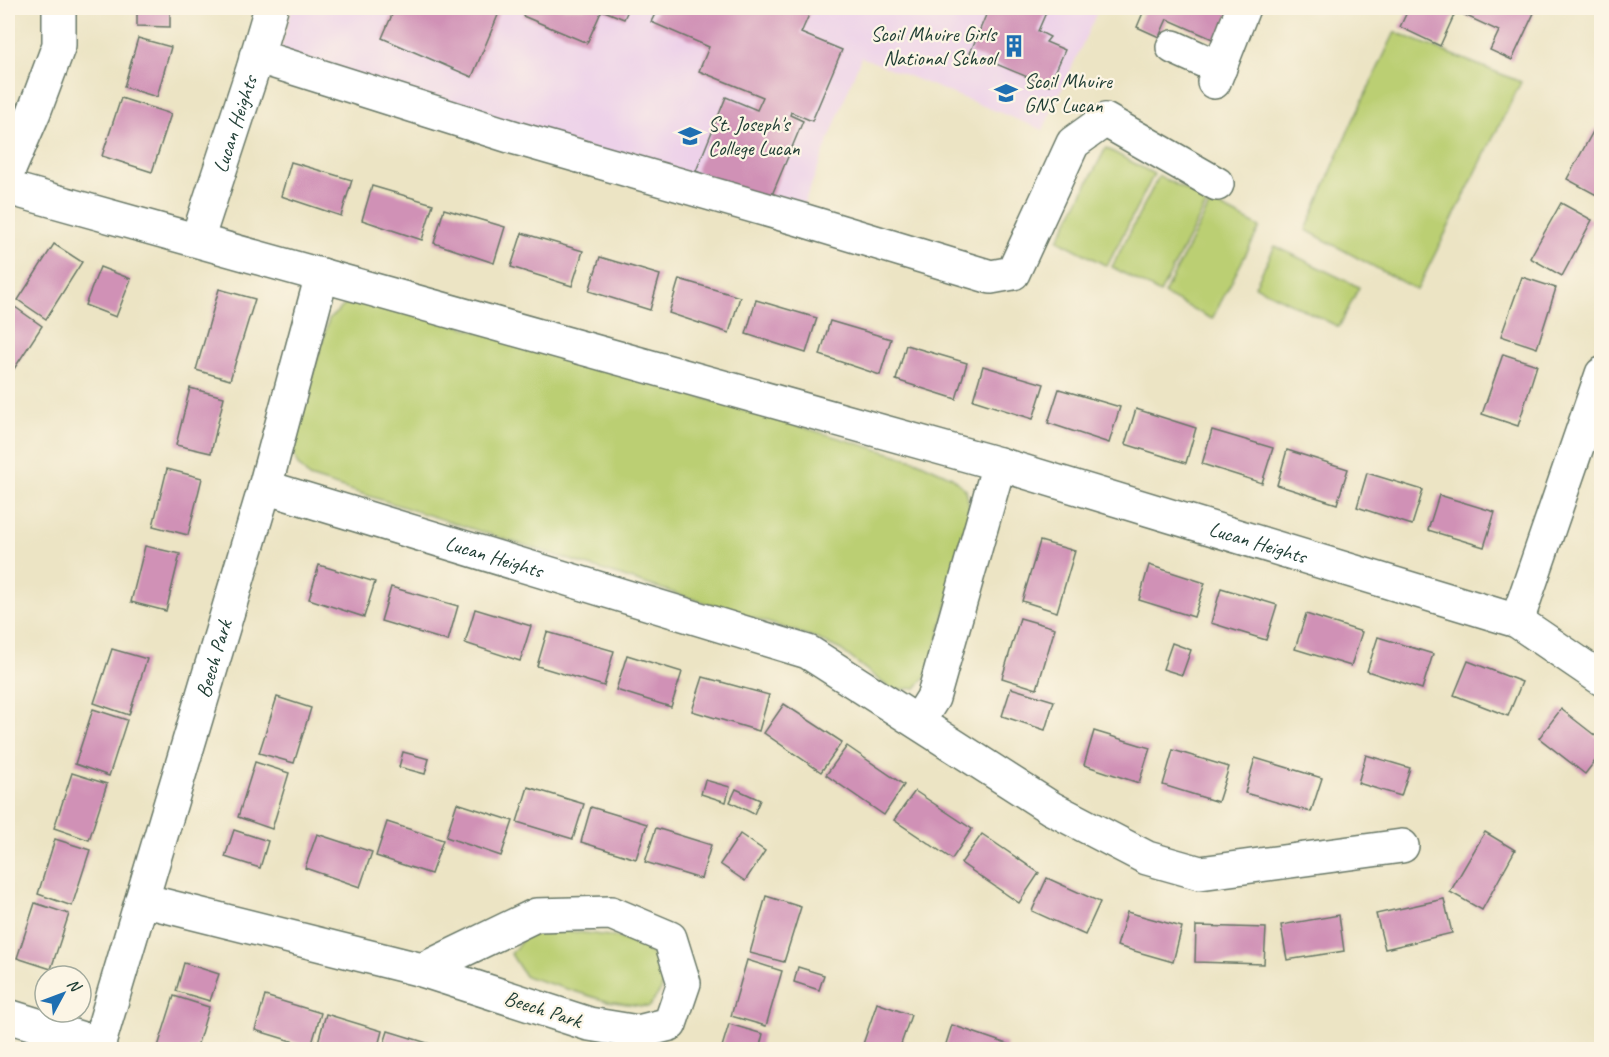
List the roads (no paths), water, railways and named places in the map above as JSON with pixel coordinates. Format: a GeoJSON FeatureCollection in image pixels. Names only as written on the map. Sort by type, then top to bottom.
{"type":"FeatureCollection","features":[{"type":"Feature","properties":{"kind":"street"},"geometry":{"type":"LineString","coordinates":[[8,172],[59,45],[59,8]]}},
{"type":"Feature","properties":{"kind":"street","name":"Lucan Heights"},"geometry":{"type":"LineString","coordinates":[[197,240],[271,8]]}},
{"type":"Feature","properties":{"kind":"street"},"geometry":{"type":"LineString","coordinates":[[1173,47],[1217,75],[1243,8]]}},
{"type":"Feature","properties":{"kind":"street"},"geometry":{"type":"LineString","coordinates":[[256,56],[516,138],[991,277],[1013,273],[1073,142],[1105,120],[1217,184]]}},
{"type":"Feature","properties":{"kind":"street","name":"Lucan Heights"},"geometry":{"type":"LineString","coordinates":[[8,188],[999,464],[1517,621],[1602,679]]}},
{"type":"Feature","properties":{"kind":"street"},"geometry":{"type":"LineString","coordinates":[[265,487],[322,275]]}},
{"type":"Feature","properties":{"kind":"street"},"geometry":{"type":"LineString","coordinates":[[1517,621],[1602,374]]}},
{"type":"Feature","properties":{"kind":"street"},"geometry":{"type":"LineString","coordinates":[[918,722],[933,698],[999,464]]}},
{"type":"Feature","properties":{"kind":"street","name":"Lucan Heights"},"geometry":{"type":"LineString","coordinates":[[265,487],[808,652],[1051,808],[1147,858],[1200,873],[1402,846]]}},
{"type":"Feature","properties":{"kind":"street","name":"Beech Park"},"geometry":{"type":"LineString","coordinates":[[8,1016],[98,1047],[265,487]]}},
{"type":"Feature","properties":{"kind":"street","name":"Beech Park"},"geometry":{"type":"LineString","coordinates":[[142,900],[422,970],[589,1024],[638,1032],[670,1024],[684,983],[670,939],[611,912],[537,915],[422,970]]}},
{"type":"Feature","properties":{"kind":"place","name":"Scoil Mhuire Girls National School"},"geometry":{"type":"Point","coordinates":[1014,46]}},
{"type":"Feature","properties":{"kind":"place","name":"Scoil Mhuire GNS Lucan"},"geometry":{"type":"Point","coordinates":[1006,93]}},
{"type":"Feature","properties":{"kind":"place","name":"St. Joseph's College Lucan"},"geometry":{"type":"Point","coordinates":[690,136]}}]}
